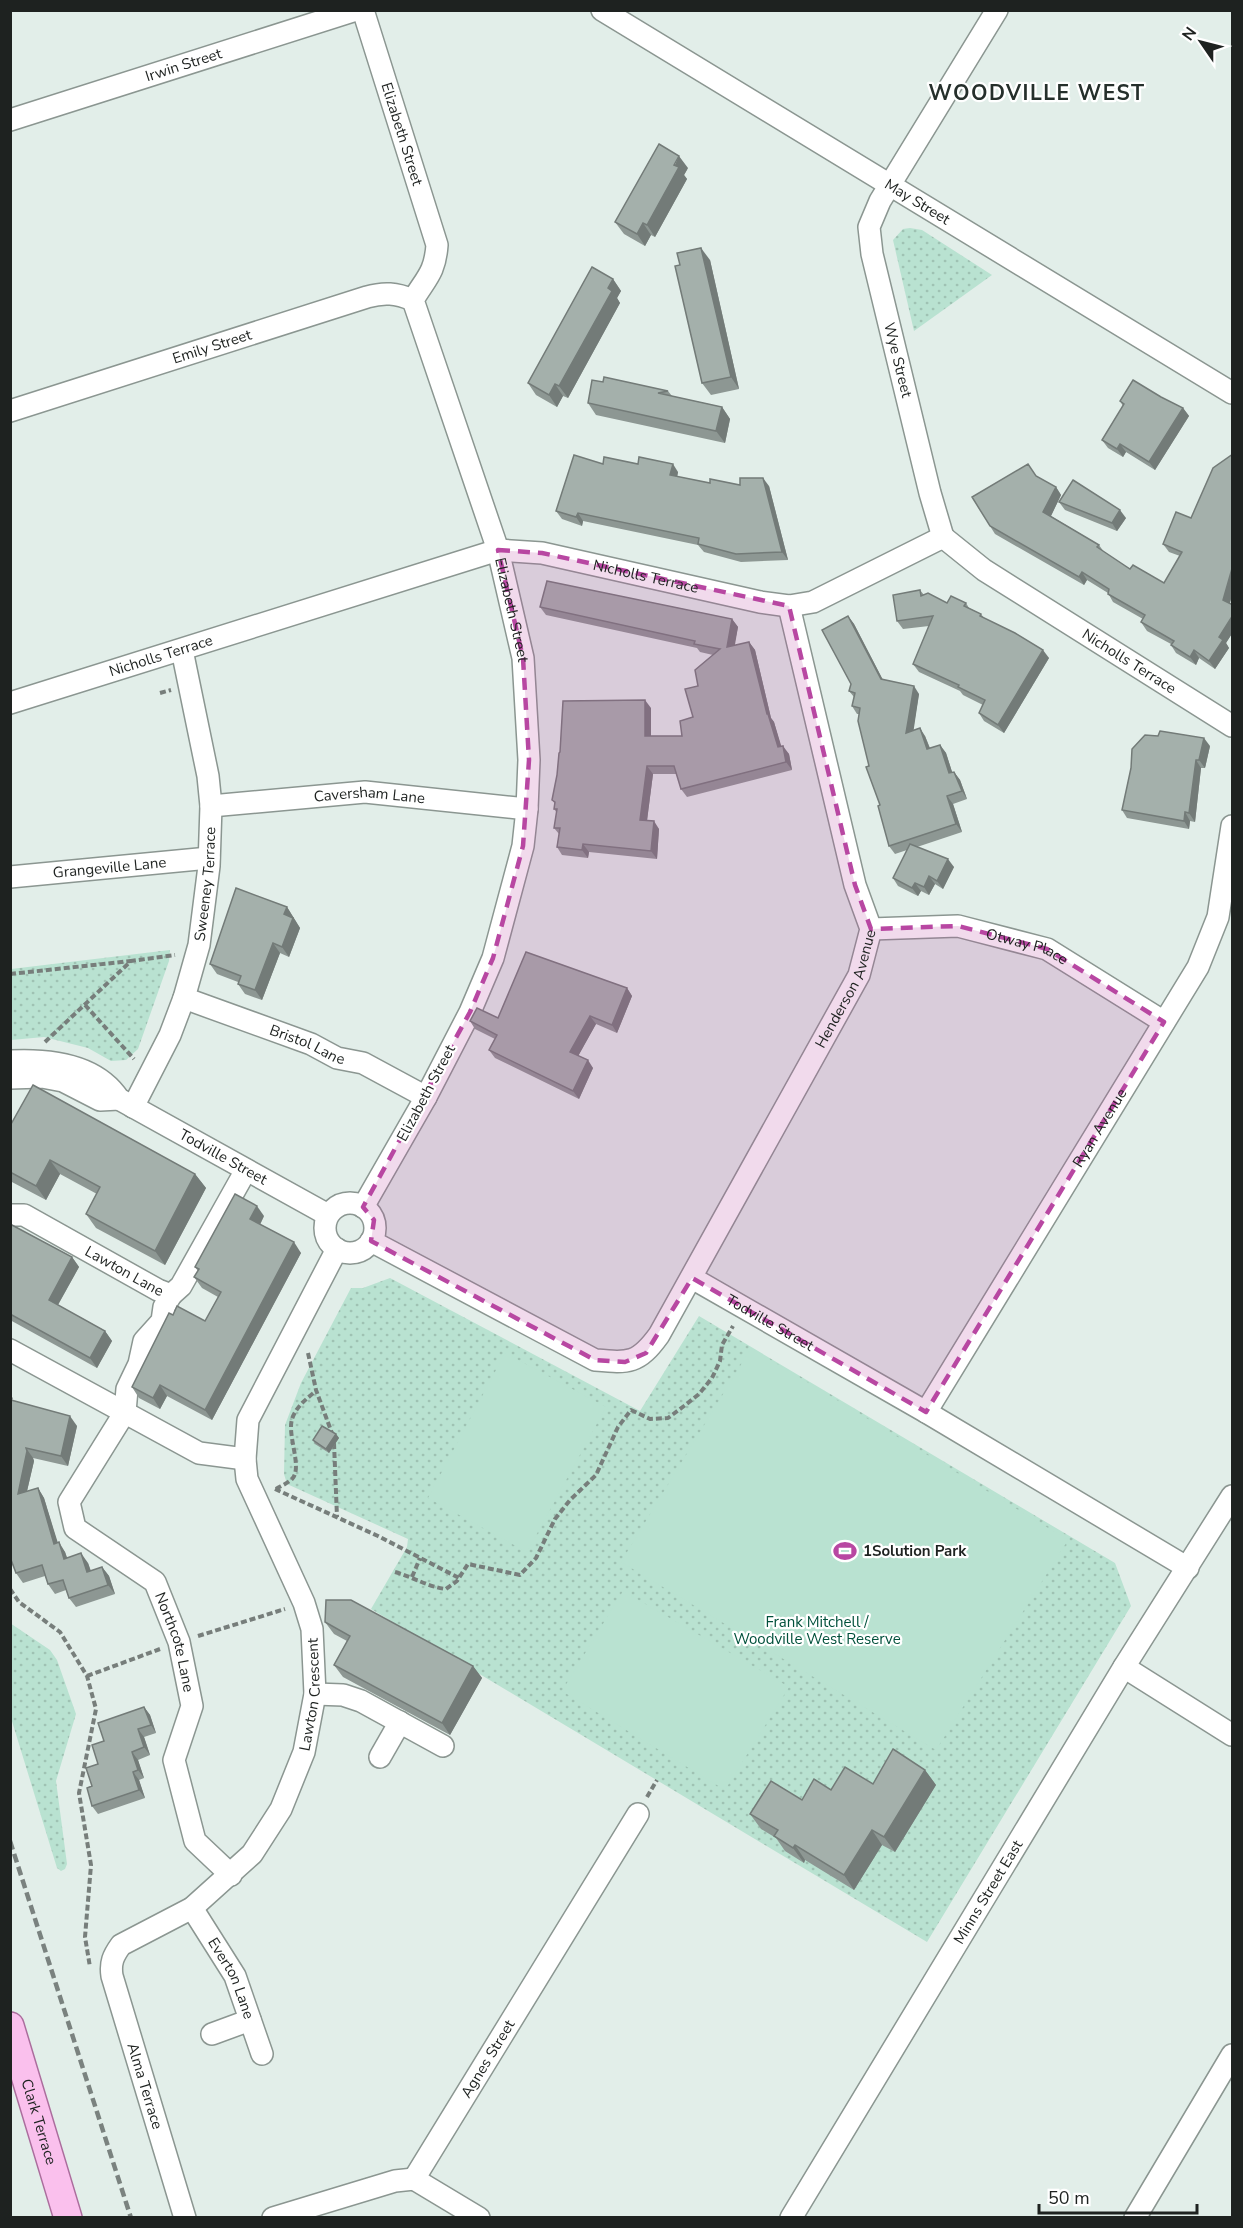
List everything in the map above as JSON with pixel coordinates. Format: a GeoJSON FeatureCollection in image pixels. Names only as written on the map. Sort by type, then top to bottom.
{"type":"FeatureCollection","features":[{"type":"Feature","properties":{"kind":"main road","name":"Clark Terrace"},"geometry":{"type":"LineString","coordinates":[[10,2026],[68,2217]]}},
{"type":"Feature","properties":{"kind":"street","name":"Irwin Street"},"geometry":{"type":"LineString","coordinates":[[10,120],[356,10]]}},
{"type":"Feature","properties":{"kind":"street","name":"Elizabeth Street"},"geometry":{"type":"LineString","coordinates":[[363,10],[438,245],[436,260],[428,280],[413,300],[498,550],[523,658],[529,760],[523,846],[493,958],[470,1012],[426,1097],[363,1207]]}},
{"type":"Feature","properties":{"kind":"street","name":"May Street"},"geometry":{"type":"LineString","coordinates":[[602,10],[888,186],[1233,393]]}},
{"type":"Feature","properties":{"kind":"street","name":"Wye Street"},"geometry":{"type":"LineString","coordinates":[[943,537],[930,493],[872,254],[870,227],[888,186],[997,10]]}},
{"type":"Feature","properties":{"kind":"street","name":"Emily Street"},"geometry":{"type":"LineString","coordinates":[[10,411],[372,295],[397,293],[413,300]]}},
{"type":"Feature","properties":{"kind":"street","name":"Nicholls Terrace"},"geometry":{"type":"LineString","coordinates":[[10,703],[498,550],[542,554],[760,602],[789,606],[813,602],[943,537],[984,570],[1233,726]]}},
{"type":"Feature","properties":{"kind":"street","name":"Henderson Avenue"},"geometry":{"type":"LineString","coordinates":[[692,1278],[859,975],[872,929],[855,885],[789,606]]}},
{"type":"Feature","properties":{"kind":"street","name":"Sweeney Terrace"},"geometry":{"type":"LineString","coordinates":[[126,1103],[153,1069],[171,1035],[199,945],[209,858],[211,806],[208,776],[182,650]]}},
{"type":"Feature","properties":{"kind":"street","name":"Caversham Lane"},"geometry":{"type":"LineString","coordinates":[[211,806],[364,792],[527,809]]}},
{"type":"Feature","properties":{"kind":"street","name":"Ryan Avenue"},"geometry":{"type":"LineString","coordinates":[[926,1412],[1198,967],[1218,917],[1233,826]]}},
{"type":"Feature","properties":{"kind":"street","name":"Grangeville Lane"},"geometry":{"type":"LineString","coordinates":[[10,877],[209,858]]}},
{"type":"Feature","properties":{"kind":"street","name":"Otway Place"},"geometry":{"type":"LineString","coordinates":[[872,929],[958,926],[1047,949],[1164,1022]]}},
{"type":"Feature","properties":{"kind":"street","name":"Bristol Lane"},"geometry":{"type":"LineString","coordinates":[[184,998],[311,1044],[337,1058],[363,1064],[426,1097]]}},
{"type":"Feature","properties":{"kind":"street","name":"Todville Street"},"geometry":{"type":"LineString","coordinates":[[10,1060],[44,1059],[88,1072],[111,1086],[126,1103],[328,1215]]}},
{"type":"Feature","properties":{"kind":"street","name":"Todville Street"},"geometry":{"type":"LineString","coordinates":[[10,1078],[42,1077],[63,1081],[100,1100],[126,1103]]}},
{"type":"Feature","properties":{"kind":"street","name":"Lawton Lane"},"geometry":{"type":"LineString","coordinates":[[10,1215],[24,1215],[158,1290],[171,1295],[181,1286],[246,1170]]}},
{"type":"Feature","properties":{"kind":"street"},"geometry":{"type":"LineString","coordinates":[[351,1203],[363,1207],[374,1220],[375,1229],[371,1241],[357,1252],[349,1253],[337,1249],[326,1236],[328,1215],[342,1204],[351,1203]]}},
{"type":"Feature","properties":{"kind":"street"},"geometry":{"type":"LineString","coordinates":[[371,1241],[595,1360],[625,1362],[646,1353],[692,1278]]}},
{"type":"Feature","properties":{"kind":"street"},"geometry":{"type":"LineString","coordinates":[[10,1350],[199,1453],[245,1459],[248,1420],[337,1249]]}},
{"type":"Feature","properties":{"kind":"street","name":"Todville Street"},"geometry":{"type":"LineString","coordinates":[[692,1278],[926,1412],[1188,1569]]}},
{"type":"Feature","properties":{"kind":"street"},"geometry":{"type":"LineString","coordinates":[[125,1412],[127,1389],[140,1364],[144,1341],[162,1321],[164,1307],[171,1295]]}},
{"type":"Feature","properties":{"kind":"street","name":"Northcote Lane"},"geometry":{"type":"LineString","coordinates":[[125,1412],[69,1502],[75,1528],[155,1582],[179,1642],[192,1706],[174,1760],[195,1841],[231,1875]]}},
{"type":"Feature","properties":{"kind":"street","name":"Lawton Crescent"},"geometry":{"type":"LineString","coordinates":[[114,1954],[121,1945],[192,1908],[252,1854],[281,1809],[304,1752],[315,1694],[312,1629],[304,1603],[247,1479],[245,1459]]}},
{"type":"Feature","properties":{"kind":"street","name":"Minns Street East"},"geometry":{"type":"LineString","coordinates":[[791,2217],[1124,1667],[1233,1496]]}},
{"type":"Feature","properties":{"kind":"street"},"geometry":{"type":"LineString","coordinates":[[1124,1667],[1233,1735]]}},
{"type":"Feature","properties":{"kind":"street"},"geometry":{"type":"LineString","coordinates":[[315,1694],[343,1695],[361,1701],[443,1746]]}},
{"type":"Feature","properties":{"kind":"street"},"geometry":{"type":"LineString","coordinates":[[380,1757],[400,1722]]}},
{"type":"Feature","properties":{"kind":"street","name":"Agnes Street"},"geometry":{"type":"LineString","coordinates":[[414,2179],[638,1814]]}},
{"type":"Feature","properties":{"kind":"street","name":"Everton Lane"},"geometry":{"type":"LineString","coordinates":[[192,1908],[235,1976],[262,2054]]}},
{"type":"Feature","properties":{"kind":"street","name":"Alma Terrace"},"geometry":{"type":"LineString","coordinates":[[114,1954],[111,1965],[112,1976],[185,2217]]}},
{"type":"Feature","properties":{"kind":"street"},"geometry":{"type":"LineString","coordinates":[[212,2034],[250,2020]]}},
{"type":"Feature","properties":{"kind":"street"},"geometry":{"type":"LineString","coordinates":[[1135,2217],[1233,2055]]}},
{"type":"Feature","properties":{"kind":"street"},"geometry":{"type":"LineString","coordinates":[[273,2217],[395,2181],[414,2179],[479,2217]]}},
{"type":"Feature","properties":{"kind":"path"},"geometry":{"type":"LineString","coordinates":[[10,974],[175,955]]}},
{"type":"Feature","properties":{"kind":"path"},"geometry":{"type":"LineString","coordinates":[[44,1051],[44,1043],[132,961]]}},
{"type":"Feature","properties":{"kind":"path"},"geometry":{"type":"LineString","coordinates":[[85,1005],[131,1058],[153,1069]]}},
{"type":"Feature","properties":{"kind":"path"},"geometry":{"type":"LineString","coordinates":[[395,1572],[412,1577],[434,1588],[446,1589],[459,1578],[468,1564],[520,1575],[536,1557],[555,1519],[570,1500],[596,1475],[618,1427],[631,1410],[650,1419],[668,1418],[699,1394],[712,1378],[720,1361],[722,1345],[733,1326]]}},
{"type":"Feature","properties":{"kind":"path"},"geometry":{"type":"LineString","coordinates":[[308,1353],[316,1390],[333,1438],[337,1517]]}},
{"type":"Feature","properties":{"kind":"path"},"geometry":{"type":"LineString","coordinates":[[316,1390],[302,1402],[292,1419],[291,1442],[296,1472],[293,1479],[275,1489],[459,1578]]}},
{"type":"Feature","properties":{"kind":"path"},"geometry":{"type":"LineString","coordinates":[[412,1577],[420,1558]]}},
{"type":"Feature","properties":{"kind":"path"},"geometry":{"type":"LineString","coordinates":[[10,1589],[19,1602],[60,1632],[87,1676],[96,1709],[79,1793],[91,1864],[85,1936],[92,1971]]}},
{"type":"Feature","properties":{"kind":"path"},"geometry":{"type":"LineString","coordinates":[[87,1676],[179,1642],[304,1603]]}},
{"type":"Feature","properties":{"kind":"highlighted area"},"geometry":{"type":"Polygon","coordinates":[[[498,550],[542,553],[789,606],[855,885],[871,929],[958,926],[1047,949],[1164,1022],[926,1412],[692,1278],[646,1353],[625,1362],[595,1360],[371,1241],[374,1220],[363,1207],[470,1012],[493,958],[523,846],[529,760],[523,658],[498,550]]]}},
{"type":"Feature","properties":{"kind":"green space"},"geometry":{"type":"Polygon","coordinates":[[[903,229],[922,230],[992,275],[914,331],[893,240],[903,229]]]}},
{"type":"Feature","properties":{"kind":"green space"},"geometry":{"type":"Polygon","coordinates":[[[170,950],[169,961],[138,1049],[126,1060],[111,1061],[88,1048],[44,1037],[11,1040],[11,969],[170,950]]]}},
{"type":"Feature","properties":{"kind":"green space","name":"Frank Mitchell / Woodville West Reserve"},"geometry":{"type":"Polygon","coordinates":[[[390,1278],[640,1411],[699,1316],[1115,1563],[1131,1606],[927,1942],[371,1609],[407,1547],[408,1539],[287,1484],[284,1474],[285,1425],[301,1383],[351,1288],[363,1288],[390,1278]]]}},
{"type":"Feature","properties":{"kind":"green space","name":"1Solution Park"},"geometry":{"type":"Polygon","coordinates":[[[751,1348],[1068,1540],[936,1750],[621,1562],[751,1348]]]}},
{"type":"Feature","properties":{"kind":"green space"},"geometry":{"type":"Polygon","coordinates":[[[505,1353],[606,1407],[527,1552],[428,1498],[505,1353]]]}},
{"type":"Feature","properties":{"kind":"green space"},"geometry":{"type":"Polygon","coordinates":[[[623,1591],[789,1687],[725,1790],[562,1691],[623,1591]]]}},
{"type":"Feature","properties":{"kind":"green space"},"geometry":{"type":"Polygon","coordinates":[[[10,1623],[50,1650],[57,1660],[76,1714],[56,1781],[67,1864],[61,1871],[57,1868],[11,1718],[10,1623]]]}},
{"type":"Feature","properties":{"kind":"building"},"geometry":{"type":"Polygon","coordinates":[[[659,144],[679,156],[674,165],[679,167],[647,225],[643,223],[637,234],[615,222],[659,144]]]}},
{"type":"Feature","properties":{"kind":"building"},"geometry":{"type":"Polygon","coordinates":[[[701,248],[731,377],[702,383],[675,266],[680,265],[677,253],[701,248]]]}},
{"type":"Feature","properties":{"kind":"building"},"geometry":{"type":"Polygon","coordinates":[[[592,267],[613,279],[608,288],[612,291],[559,386],[555,384],[549,395],[528,383],[592,267]]]}},
{"type":"Feature","properties":{"kind":"building"},"geometry":{"type":"Polygon","coordinates":[[[604,377],[668,391],[658,393],[722,407],[716,431],[588,403],[592,380],[603,382],[604,377]]]}},
{"type":"Feature","properties":{"kind":"building"},"geometry":{"type":"Polygon","coordinates":[[[1133,380],[1183,408],[1149,462],[1120,444],[1117,449],[1102,440],[1124,404],[1120,401],[1133,380]]]}},
{"type":"Feature","properties":{"kind":"building"},"geometry":{"type":"Polygon","coordinates":[[[1233,454],[1233,565],[1223,600],[1233,605],[1233,615],[1219,637],[1223,640],[1209,661],[1194,650],[1190,657],[1171,645],[1174,641],[1141,622],[1145,615],[1108,594],[1109,589],[1082,572],[1079,577],[990,526],[972,497],[1028,464],[1036,476],[1056,487],[1043,512],[1099,545],[1097,547],[1130,569],[1133,565],[1164,583],[1182,552],[1163,544],[1176,512],[1191,518],[1213,468],[1233,454]]]}},
{"type":"Feature","properties":{"kind":"building"},"geometry":{"type":"Polygon","coordinates":[[[574,455],[603,464],[604,457],[638,464],[639,457],[673,464],[670,475],[710,483],[710,479],[740,485],[740,478],[763,478],[782,552],[736,554],[698,544],[699,538],[578,513],[576,517],[556,511],[574,455]]]}},
{"type":"Feature","properties":{"kind":"building"},"geometry":{"type":"Polygon","coordinates":[[[1073,480],[1120,510],[1112,523],[1059,502],[1073,480]]]}},
{"type":"Feature","properties":{"kind":"building"},"geometry":{"type":"Polygon","coordinates":[[[547,581],[732,619],[727,647],[749,642],[767,714],[778,747],[783,746],[786,762],[681,789],[674,766],[647,766],[640,820],[654,821],[651,851],[583,844],[582,850],[557,847],[560,828],[554,828],[557,809],[554,809],[555,802],[552,800],[560,752],[563,701],[645,700],[645,736],[682,736],[680,721],[693,717],[685,689],[698,686],[695,670],[720,649],[694,644],[695,641],[540,607],[547,581]]]}},
{"type":"Feature","properties":{"kind":"building"},"geometry":{"type":"Polygon","coordinates":[[[920,590],[921,596],[928,593],[947,603],[951,596],[966,603],[964,606],[981,614],[980,616],[1043,650],[998,725],[979,713],[985,700],[913,664],[933,616],[897,621],[893,595],[920,590]]]}},
{"type":"Feature","properties":{"kind":"building"},"geometry":{"type":"Polygon","coordinates":[[[848,616],[881,679],[914,686],[906,733],[920,728],[927,749],[940,745],[949,773],[954,772],[962,791],[947,796],[956,824],[889,846],[878,806],[880,805],[866,767],[869,766],[858,721],[860,708],[852,706],[855,693],[849,691],[851,684],[822,630],[848,616]]]}},
{"type":"Feature","properties":{"kind":"building"},"geometry":{"type":"Polygon","coordinates":[[[1160,731],[1204,738],[1199,760],[1196,760],[1189,813],[1185,812],[1184,821],[1122,810],[1131,768],[1132,749],[1145,735],[1158,736],[1160,731]]]}},
{"type":"Feature","properties":{"kind":"building"},"geometry":{"type":"Polygon","coordinates":[[[910,844],[948,859],[937,881],[929,876],[924,887],[915,883],[912,888],[893,878],[910,844]]]}},
{"type":"Feature","properties":{"kind":"building"},"geometry":{"type":"Polygon","coordinates":[[[236,888],[287,907],[284,914],[293,918],[282,947],[273,943],[255,990],[238,984],[241,976],[210,964],[236,888]]]}},
{"type":"Feature","properties":{"kind":"building"},"geometry":{"type":"Polygon","coordinates":[[[526,952],[627,988],[612,1025],[590,1016],[570,1052],[588,1060],[573,1091],[489,1050],[497,1035],[470,1021],[477,1008],[498,1018],[526,952]]]}},
{"type":"Feature","properties":{"kind":"building"},"geometry":{"type":"Polygon","coordinates":[[[33,1085],[195,1174],[155,1251],[86,1214],[100,1187],[50,1160],[36,1186],[10,1172],[10,1126],[33,1085]]]}},
{"type":"Feature","properties":{"kind":"building"},"geometry":{"type":"Polygon","coordinates":[[[235,1194],[257,1206],[250,1219],[294,1242],[205,1410],[160,1385],[153,1398],[132,1387],[169,1313],[173,1315],[177,1306],[205,1321],[221,1292],[194,1277],[199,1269],[195,1267],[235,1194]]]}},
{"type":"Feature","properties":{"kind":"building"},"geometry":{"type":"Polygon","coordinates":[[[10,1224],[72,1257],[49,1300],[105,1331],[90,1358],[10,1314],[10,1224]]]}},
{"type":"Feature","properties":{"kind":"building"},"geometry":{"type":"Polygon","coordinates":[[[11,1400],[70,1416],[61,1456],[26,1448],[18,1494],[38,1488],[54,1544],[59,1542],[64,1559],[81,1553],[87,1572],[102,1567],[108,1585],[69,1598],[63,1580],[48,1584],[42,1565],[16,1573],[10,1557],[11,1400]]]}},
{"type":"Feature","properties":{"kind":"building"},"geometry":{"type":"Polygon","coordinates":[[[322,1426],[336,1434],[326,1449],[313,1440],[322,1426]]]}},
{"type":"Feature","properties":{"kind":"building"},"geometry":{"type":"Polygon","coordinates":[[[326,1600],[351,1600],[473,1666],[442,1723],[334,1665],[350,1636],[325,1622],[326,1600]]]}},
{"type":"Feature","properties":{"kind":"building"},"geometry":{"type":"Polygon","coordinates":[[[144,1707],[151,1725],[138,1729],[144,1747],[132,1752],[138,1770],[133,1772],[139,1790],[92,1806],[87,1788],[92,1786],[86,1768],[98,1764],[92,1745],[104,1741],[98,1723],[144,1707]]]}},
{"type":"Feature","properties":{"kind":"building"},"geometry":{"type":"Polygon","coordinates":[[[893,1749],[925,1770],[884,1837],[872,1830],[844,1875],[795,1845],[793,1848],[774,1836],[778,1830],[750,1814],[771,1781],[802,1800],[814,1779],[831,1790],[845,1767],[873,1784],[893,1749]]]}},
{"type":"Feature","properties":{"kind":"railway"},"geometry":{"type":"LineString","coordinates":[[10,1841],[131,2218]]}},
{"type":"Feature","properties":{"kind":"place","name":"1Solution Park"},"geometry":{"type":"Point","coordinates":[845,1551]}},
{"type":"Feature","properties":{"kind":"district","name":"WOODVILLE WEST"},"geometry":{"type":"Point","coordinates":[1037,93]}}]}
